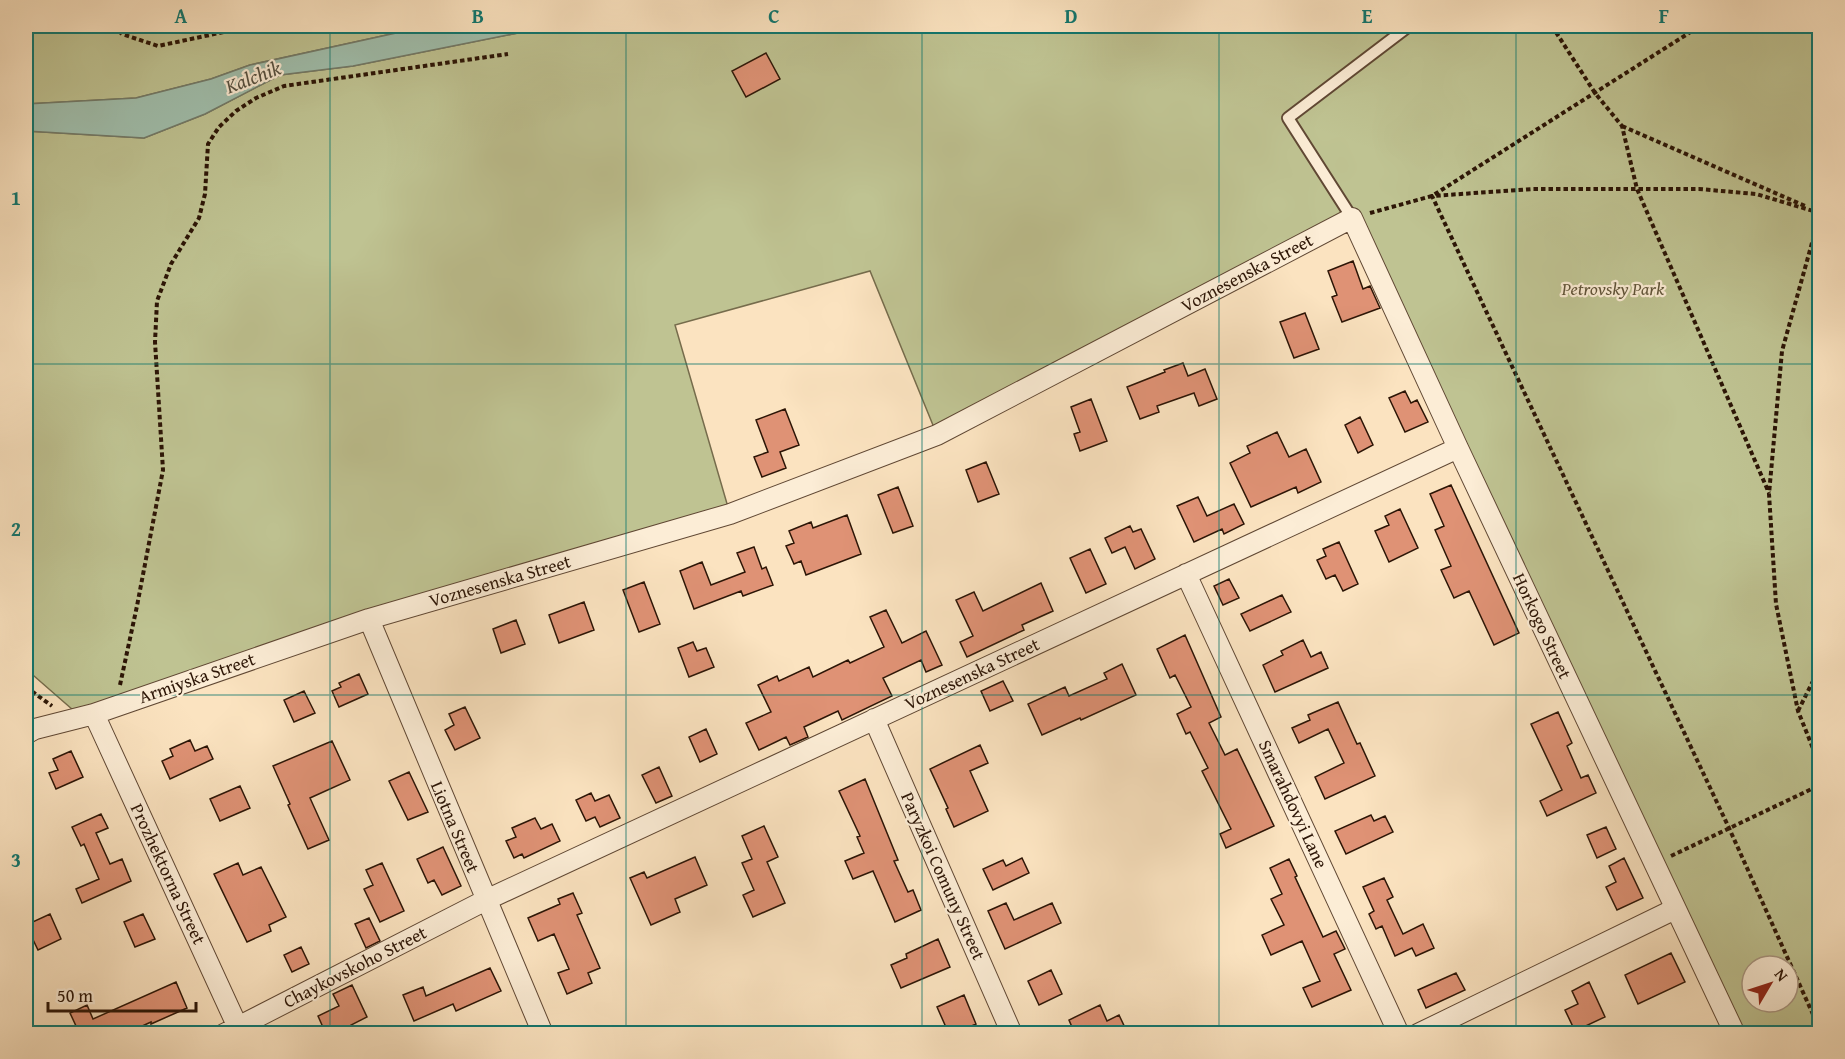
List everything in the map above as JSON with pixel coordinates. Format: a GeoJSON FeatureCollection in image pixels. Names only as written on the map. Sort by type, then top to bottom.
{"type":"FeatureCollection","features":[{"type":"Feature","properties":{"kind":"street","name":"Horkogo Street"},"geometry":{"type":"LineString","coordinates":[[1352,218],[1735,1034]]}},
{"type":"Feature","properties":{"kind":"street","name":"Voznesenska Street"},"geometry":{"type":"LineString","coordinates":[[369,619],[730,514],[937,435],[1352,218]]}},
{"type":"Feature","properties":{"kind":"street","name":"Voznesenska Street"},"geometry":{"type":"LineString","coordinates":[[486,900],[1458,448]]}},
{"type":"Feature","properties":{"kind":"street","name":"Smarahdovyi Lane"},"geometry":{"type":"LineString","coordinates":[[1186,574],[1399,1034]]}},
{"type":"Feature","properties":{"kind":"street","name":"Armiyska Street"},"geometry":{"type":"LineString","coordinates":[[26,734],[35,729],[94,714],[369,619]]}},
{"type":"Feature","properties":{"kind":"street","name":"Liotna Street"},"geometry":{"type":"LineString","coordinates":[[369,619],[543,1034]]}},
{"type":"Feature","properties":{"kind":"street","name":"Prozhektorna Street"},"geometry":{"type":"LineString","coordinates":[[94,714],[235,1031]]}},
{"type":"Feature","properties":{"kind":"street","name":"Paryzkoi Comuny Street"},"geometry":{"type":"LineString","coordinates":[[874,719],[1012,1034]]}},
{"type":"Feature","properties":{"kind":"street","name":"Chaykovskoho Street"},"geometry":{"type":"LineString","coordinates":[[235,1031],[486,900]]}},
{"type":"Feature","properties":{"kind":"street"},"geometry":{"type":"LineString","coordinates":[[1419,1034],[1676,909]]}},
{"type":"Feature","properties":{"kind":"lane"},"geometry":{"type":"LineString","coordinates":[[1352,218],[1288,118],[1409,26]]}},
{"type":"Feature","properties":{"kind":"path"},"geometry":{"type":"LineString","coordinates":[[113,26],[122,34],[158,46],[252,26]]}},
{"type":"Feature","properties":{"kind":"path"},"geometry":{"type":"LineString","coordinates":[[1552,26],[1595,93],[1622,126],[1638,189],[1769,494]]}},
{"type":"Feature","properties":{"kind":"path"},"geometry":{"type":"LineString","coordinates":[[1432,196],[1700,26]]}},
{"type":"Feature","properties":{"kind":"path"},"geometry":{"type":"LineString","coordinates":[[115,706],[164,470],[155,342],[157,301],[171,264],[199,218],[205,194],[208,144],[219,127],[236,111],[256,98],[284,86],[508,54]]}},
{"type":"Feature","properties":{"kind":"path"},"geometry":{"type":"LineString","coordinates":[[1352,218],[1432,196],[1533,189],[1699,189],[1756,194],[1820,213],[1622,126]]}},
{"type":"Feature","properties":{"kind":"path"},"geometry":{"type":"LineString","coordinates":[[1432,196],[1729,828],[1820,1030]]}},
{"type":"Feature","properties":{"kind":"path"},"geometry":{"type":"LineString","coordinates":[[1820,214],[1782,351],[1769,494],[1776,603],[1798,711],[1820,766]]}},
{"type":"Feature","properties":{"kind":"path"},"geometry":{"type":"LineString","coordinates":[[1798,711],[1820,667]]}},
{"type":"Feature","properties":{"kind":"path"},"geometry":{"type":"LineString","coordinates":[[1654,863],[1820,786]]}},
{"type":"Feature","properties":{"kind":"green space"},"geometry":{"type":"Polygon","coordinates":[[[26,26],[428,26],[250,65],[211,79],[136,98],[26,104],[26,26]]]}},
{"type":"Feature","properties":{"kind":"green space","name":"Petrovsky Park"},"geometry":{"type":"Polygon","coordinates":[[[543,26],[1819,26],[1819,1033],[1735,1033],[1352,218],[937,435],[870,271],[675,325],[730,514],[81,717],[26,669],[26,131],[144,138],[205,114],[280,75],[353,66],[538,29],[543,26]]]}},
{"type":"Feature","properties":{"kind":"water","name":"Kalchik"},"geometry":{"type":"Polygon","coordinates":[[[428,26],[543,26],[538,29],[353,66],[280,75],[205,114],[144,138],[26,131],[26,104],[136,98],[211,79],[250,65],[428,26]]]}},
{"type":"Feature","properties":{"kind":"building"},"geometry":{"type":"Polygon","coordinates":[[[766,53],[780,79],[746,97],[732,71],[766,53]]]}},
{"type":"Feature","properties":{"kind":"building"},"geometry":{"type":"Polygon","coordinates":[[[1353,261],[1363,289],[1370,286],[1380,308],[1342,322],[1332,297],[1337,295],[1328,271],[1353,261]]]}},
{"type":"Feature","properties":{"kind":"building"},"geometry":{"type":"Polygon","coordinates":[[[1305,313],[1319,349],[1294,358],[1280,322],[1305,313]]]}},
{"type":"Feature","properties":{"kind":"building"},"geometry":{"type":"Polygon","coordinates":[[[1183,363],[1188,376],[1205,369],[1217,399],[1199,406],[1194,393],[1157,406],[1159,412],[1140,419],[1127,387],[1183,363]]]}},
{"type":"Feature","properties":{"kind":"building"},"geometry":{"type":"Polygon","coordinates":[[[1405,391],[1411,403],[1417,400],[1428,422],[1405,432],[1389,398],[1405,391]]]}},
{"type":"Feature","properties":{"kind":"building"},"geometry":{"type":"Polygon","coordinates":[[[1091,399],[1107,441],[1080,451],[1074,434],[1080,432],[1071,407],[1091,399]]]}},
{"type":"Feature","properties":{"kind":"building"},"geometry":{"type":"Polygon","coordinates":[[[785,409],[799,445],[780,452],[786,468],[762,477],[754,457],[768,452],[756,420],[785,409]]]}},
{"type":"Feature","properties":{"kind":"building"},"geometry":{"type":"Polygon","coordinates":[[[1360,417],[1373,445],[1358,453],[1345,425],[1360,417]]]}},
{"type":"Feature","properties":{"kind":"building"},"geometry":{"type":"Polygon","coordinates":[[[1277,432],[1289,457],[1306,449],[1321,482],[1298,493],[1296,487],[1251,507],[1230,463],[1250,453],[1247,446],[1277,432]]]}},
{"type":"Feature","properties":{"kind":"building"},"geometry":{"type":"Polygon","coordinates":[[[986,462],[999,494],[978,502],[966,470],[986,462]]]}},
{"type":"Feature","properties":{"kind":"building"},"geometry":{"type":"Polygon","coordinates":[[[1451,485],[1519,633],[1494,645],[1469,591],[1454,598],[1441,570],[1451,566],[1435,530],[1444,526],[1430,494],[1451,485]]]}},
{"type":"Feature","properties":{"kind":"building"},"geometry":{"type":"Polygon","coordinates":[[[898,487],[913,526],[893,533],[878,495],[898,487]]]}},
{"type":"Feature","properties":{"kind":"building"},"geometry":{"type":"Polygon","coordinates":[[[1198,497],[1207,516],[1234,504],[1244,524],[1224,534],[1222,529],[1194,542],[1177,506],[1198,497]]]}},
{"type":"Feature","properties":{"kind":"building"},"geometry":{"type":"Polygon","coordinates":[[[1400,509],[1418,548],[1389,562],[1375,531],[1389,525],[1385,516],[1400,509]]]}},
{"type":"Feature","properties":{"kind":"building"},"geometry":{"type":"Polygon","coordinates":[[[847,515],[861,554],[806,575],[801,561],[794,564],[786,546],[794,543],[789,531],[811,522],[813,528],[847,515]]]}},
{"type":"Feature","properties":{"kind":"building"},"geometry":{"type":"Polygon","coordinates":[[[1130,526],[1133,532],[1141,529],[1155,559],[1135,569],[1125,547],[1112,553],[1105,538],[1130,526]]]}},
{"type":"Feature","properties":{"kind":"building"},"geometry":{"type":"Polygon","coordinates":[[[1339,542],[1358,584],[1343,591],[1335,575],[1326,579],[1317,560],[1326,556],[1323,549],[1339,542]]]}},
{"type":"Feature","properties":{"kind":"building"},"geometry":{"type":"Polygon","coordinates":[[[754,547],[762,569],[766,567],[773,585],[743,596],[741,591],[694,609],[680,571],[702,562],[711,585],[745,572],[737,553],[754,547]]]}},
{"type":"Feature","properties":{"kind":"building"},"geometry":{"type":"Polygon","coordinates":[[[1090,549],[1106,584],[1086,593],[1070,558],[1090,549]]]}},
{"type":"Feature","properties":{"kind":"building"},"geometry":{"type":"Polygon","coordinates":[[[1229,579],[1239,598],[1223,605],[1214,586],[1229,579]]]}},
{"type":"Feature","properties":{"kind":"building"},"geometry":{"type":"Polygon","coordinates":[[[644,582],[660,624],[639,632],[623,590],[644,582]]]}},
{"type":"Feature","properties":{"kind":"building"},"geometry":{"type":"Polygon","coordinates":[[[1041,583],[1053,611],[1022,625],[1024,630],[967,657],[960,642],[973,636],[956,600],[974,592],[983,611],[1041,583]]]}},
{"type":"Feature","properties":{"kind":"building"},"geometry":{"type":"Polygon","coordinates":[[[1282,595],[1291,612],[1250,631],[1241,614],[1282,595]]]}},
{"type":"Feature","properties":{"kind":"building"},"geometry":{"type":"Polygon","coordinates":[[[584,602],[594,630],[559,643],[549,615],[584,602]]]}},
{"type":"Feature","properties":{"kind":"building"},"geometry":{"type":"Polygon","coordinates":[[[886,610],[902,643],[926,631],[942,665],[926,672],[921,660],[883,678],[892,696],[842,720],[838,711],[804,727],[808,737],[790,745],[786,737],[759,750],[746,723],[771,712],[758,685],[777,676],[779,681],[809,667],[813,677],[848,660],[850,663],[884,647],[870,617],[886,610]]]}},
{"type":"Feature","properties":{"kind":"building"},"geometry":{"type":"Polygon","coordinates":[[[516,620],[525,644],[501,653],[493,629],[516,620]]]}},
{"type":"Feature","properties":{"kind":"building"},"geometry":{"type":"Polygon","coordinates":[[[1185,635],[1221,717],[1209,723],[1225,755],[1237,749],[1274,826],[1226,848],[1220,834],[1231,829],[1202,771],[1208,768],[1190,732],[1186,734],[1177,714],[1191,707],[1175,675],[1170,678],[1157,649],[1185,635]]]}},
{"type":"Feature","properties":{"kind":"building"},"geometry":{"type":"Polygon","coordinates":[[[1303,640],[1311,657],[1321,652],[1328,668],[1275,692],[1263,665],[1283,655],[1281,651],[1303,640]]]}},
{"type":"Feature","properties":{"kind":"building"},"geometry":{"type":"Polygon","coordinates":[[[693,642],[697,651],[706,648],[714,667],[689,677],[678,648],[693,642]]]}},
{"type":"Feature","properties":{"kind":"building"},"geometry":{"type":"Polygon","coordinates":[[[1122,664],[1136,695],[1042,735],[1028,704],[1065,687],[1069,696],[1107,679],[1104,673],[1122,664]]]}},
{"type":"Feature","properties":{"kind":"building"},"geometry":{"type":"Polygon","coordinates":[[[359,674],[368,694],[339,707],[332,691],[341,687],[339,683],[359,674]]]}},
{"type":"Feature","properties":{"kind":"building"},"geometry":{"type":"Polygon","coordinates":[[[1003,681],[1013,701],[990,711],[981,691],[1003,681]]]}},
{"type":"Feature","properties":{"kind":"building"},"geometry":{"type":"Polygon","coordinates":[[[304,691],[315,713],[294,722],[284,700],[304,691]]]}},
{"type":"Feature","properties":{"kind":"building"},"geometry":{"type":"Polygon","coordinates":[[[1338,702],[1375,776],[1325,799],[1315,777],[1344,763],[1328,729],[1299,743],[1292,728],[1310,720],[1308,715],[1338,702]]]}},
{"type":"Feature","properties":{"kind":"building"},"geometry":{"type":"Polygon","coordinates":[[[465,707],[480,738],[455,750],[445,730],[454,725],[449,714],[465,707]]]}},
{"type":"Feature","properties":{"kind":"building"},"geometry":{"type":"Polygon","coordinates":[[[1558,712],[1572,743],[1567,746],[1581,778],[1588,775],[1596,793],[1547,816],[1540,801],[1562,790],[1531,724],[1558,712]]]}},
{"type":"Feature","properties":{"kind":"building"},"geometry":{"type":"Polygon","coordinates":[[[706,729],[717,754],[700,762],[689,737],[706,729]]]}},
{"type":"Feature","properties":{"kind":"building"},"geometry":{"type":"Polygon","coordinates":[[[190,740],[195,751],[207,746],[213,759],[170,779],[162,761],[173,756],[170,749],[190,740]]]}},
{"type":"Feature","properties":{"kind":"building"},"geometry":{"type":"Polygon","coordinates":[[[332,741],[350,780],[310,798],[329,840],[308,849],[273,766],[332,741]]]}},
{"type":"Feature","properties":{"kind":"building"},"geometry":{"type":"Polygon","coordinates":[[[980,745],[988,763],[970,771],[988,811],[954,827],[930,769],[980,745]]]}},
{"type":"Feature","properties":{"kind":"building"},"geometry":{"type":"Polygon","coordinates":[[[71,751],[83,777],[56,789],[49,773],[58,770],[53,759],[71,751]]]}},
{"type":"Feature","properties":{"kind":"building"},"geometry":{"type":"Polygon","coordinates":[[[659,767],[672,796],[656,803],[642,775],[659,767]]]}},
{"type":"Feature","properties":{"kind":"building"},"geometry":{"type":"Polygon","coordinates":[[[409,772],[428,812],[408,820],[389,781],[409,772]]]}},
{"type":"Feature","properties":{"kind":"building"},"geometry":{"type":"Polygon","coordinates":[[[865,779],[898,860],[894,861],[908,892],[913,890],[921,910],[895,922],[873,871],[853,879],[845,861],[864,853],[857,837],[860,836],[839,791],[865,779]]]}},
{"type":"Feature","properties":{"kind":"building"},"geometry":{"type":"Polygon","coordinates":[[[240,786],[250,808],[220,821],[210,799],[240,786]]]}},
{"type":"Feature","properties":{"kind":"building"},"geometry":{"type":"Polygon","coordinates":[[[591,793],[595,801],[609,795],[620,818],[600,827],[595,817],[586,821],[576,800],[591,793]]]}},
{"type":"Feature","properties":{"kind":"building"},"geometry":{"type":"Polygon","coordinates":[[[101,814],[108,828],[96,833],[110,864],[122,859],[131,881],[82,903],[76,889],[99,879],[84,844],[81,846],[72,827],[101,814]]]}},
{"type":"Feature","properties":{"kind":"building"},"geometry":{"type":"Polygon","coordinates":[[[1371,815],[1374,821],[1385,816],[1393,832],[1346,854],[1335,831],[1371,815]]]}},
{"type":"Feature","properties":{"kind":"building"},"geometry":{"type":"Polygon","coordinates":[[[535,818],[541,829],[552,824],[560,841],[524,858],[522,854],[514,858],[506,841],[516,837],[512,828],[535,818]]]}},
{"type":"Feature","properties":{"kind":"building"},"geometry":{"type":"Polygon","coordinates":[[[764,826],[778,857],[767,862],[785,903],[753,917],[743,895],[754,890],[742,863],[752,859],[742,836],[764,826]]]}},
{"type":"Feature","properties":{"kind":"building"},"geometry":{"type":"Polygon","coordinates":[[[1606,827],[1616,849],[1597,858],[1587,835],[1606,827]]]}},
{"type":"Feature","properties":{"kind":"building"},"geometry":{"type":"Polygon","coordinates":[[[443,847],[461,886],[442,895],[434,880],[428,883],[417,859],[443,847]]]}},
{"type":"Feature","properties":{"kind":"building"},"geometry":{"type":"Polygon","coordinates":[[[695,857],[707,885],[675,899],[680,912],[651,925],[630,878],[644,872],[647,878],[695,857]]]}},
{"type":"Feature","properties":{"kind":"building"},"geometry":{"type":"Polygon","coordinates":[[[1022,858],[1029,873],[993,890],[983,869],[1003,860],[1006,866],[1022,858]]]}},
{"type":"Feature","properties":{"kind":"building"},"geometry":{"type":"Polygon","coordinates":[[[1624,858],[1643,898],[1617,910],[1606,887],[1616,882],[1609,866],[1624,858]]]}},
{"type":"Feature","properties":{"kind":"building"},"geometry":{"type":"Polygon","coordinates":[[[1289,859],[1323,937],[1336,931],[1345,949],[1334,954],[1351,990],[1312,1007],[1303,988],[1320,981],[1302,941],[1271,955],[1262,935],[1284,925],[1271,899],[1282,894],[1270,868],[1289,859]]]}},
{"type":"Feature","properties":{"kind":"building"},"geometry":{"type":"Polygon","coordinates":[[[238,863],[243,875],[261,867],[286,917],[269,925],[271,931],[247,942],[214,874],[238,863]]]}},
{"type":"Feature","properties":{"kind":"building"},"geometry":{"type":"Polygon","coordinates":[[[382,863],[404,911],[380,922],[364,889],[373,885],[366,870],[382,863]]]}},
{"type":"Feature","properties":{"kind":"building"},"geometry":{"type":"Polygon","coordinates":[[[1384,878],[1393,897],[1387,900],[1403,934],[1423,924],[1434,948],[1416,956],[1412,948],[1395,956],[1382,926],[1376,929],[1369,914],[1374,911],[1363,887],[1384,878]]]}},
{"type":"Feature","properties":{"kind":"building"},"geometry":{"type":"Polygon","coordinates":[[[573,893],[582,913],[577,915],[600,968],[588,973],[592,983],[567,994],[558,973],[569,969],[554,934],[538,941],[528,918],[560,904],[558,899],[573,893]]]}},
{"type":"Feature","properties":{"kind":"building"},"geometry":{"type":"Polygon","coordinates":[[[1006,903],[1014,920],[1052,903],[1061,923],[1005,949],[988,911],[1006,903]]]}},
{"type":"Feature","properties":{"kind":"building"},"geometry":{"type":"Polygon","coordinates":[[[50,914],[61,939],[38,950],[26,925],[50,914]]]}},
{"type":"Feature","properties":{"kind":"building"},"geometry":{"type":"Polygon","coordinates":[[[143,914],[155,939],[135,947],[124,922],[143,914]]]}},
{"type":"Feature","properties":{"kind":"building"},"geometry":{"type":"Polygon","coordinates":[[[369,918],[380,941],[366,948],[355,924],[369,918]]]}},
{"type":"Feature","properties":{"kind":"building"},"geometry":{"type":"Polygon","coordinates":[[[938,939],[950,967],[901,988],[891,965],[907,958],[906,954],[938,939]]]}},
{"type":"Feature","properties":{"kind":"building"},"geometry":{"type":"Polygon","coordinates":[[[301,947],[309,964],[292,972],[284,955],[301,947]]]}},
{"type":"Feature","properties":{"kind":"building"},"geometry":{"type":"Polygon","coordinates":[[[1671,953],[1685,982],[1638,1004],[1625,975],[1671,953]]]}},
{"type":"Feature","properties":{"kind":"building"},"geometry":{"type":"Polygon","coordinates":[[[490,968],[501,991],[456,1011],[453,1004],[414,1021],[403,995],[423,987],[426,996],[490,968]]]}},
{"type":"Feature","properties":{"kind":"building"},"geometry":{"type":"Polygon","coordinates":[[[1051,970],[1062,994],[1039,1005],[1028,981],[1051,970]]]}},
{"type":"Feature","properties":{"kind":"building"},"geometry":{"type":"Polygon","coordinates":[[[1456,973],[1465,990],[1426,1008],[1418,990],[1456,973]]]}},
{"type":"Feature","properties":{"kind":"building"},"geometry":{"type":"Polygon","coordinates":[[[176,982],[187,1008],[125,1034],[61,1034],[76,1026],[70,1013],[87,1005],[93,1019],[176,982]]]}},
{"type":"Feature","properties":{"kind":"building"},"geometry":{"type":"Polygon","coordinates":[[[1589,982],[1605,1017],[1575,1031],[1565,1010],[1578,1004],[1572,991],[1589,982]]]}},
{"type":"Feature","properties":{"kind":"building"},"geometry":{"type":"Polygon","coordinates":[[[352,985],[367,1017],[351,1025],[355,1034],[326,1034],[318,1016],[339,1006],[333,994],[352,985]]]}},
{"type":"Feature","properties":{"kind":"building"},"geometry":{"type":"Polygon","coordinates":[[[964,995],[976,1024],[949,1034],[937,1007],[964,995]]]}},
{"type":"Feature","properties":{"kind":"building"},"geometry":{"type":"Polygon","coordinates":[[[1100,1005],[1107,1021],[1119,1015],[1128,1034],[1075,1034],[1069,1020],[1100,1005]]]}}]}
